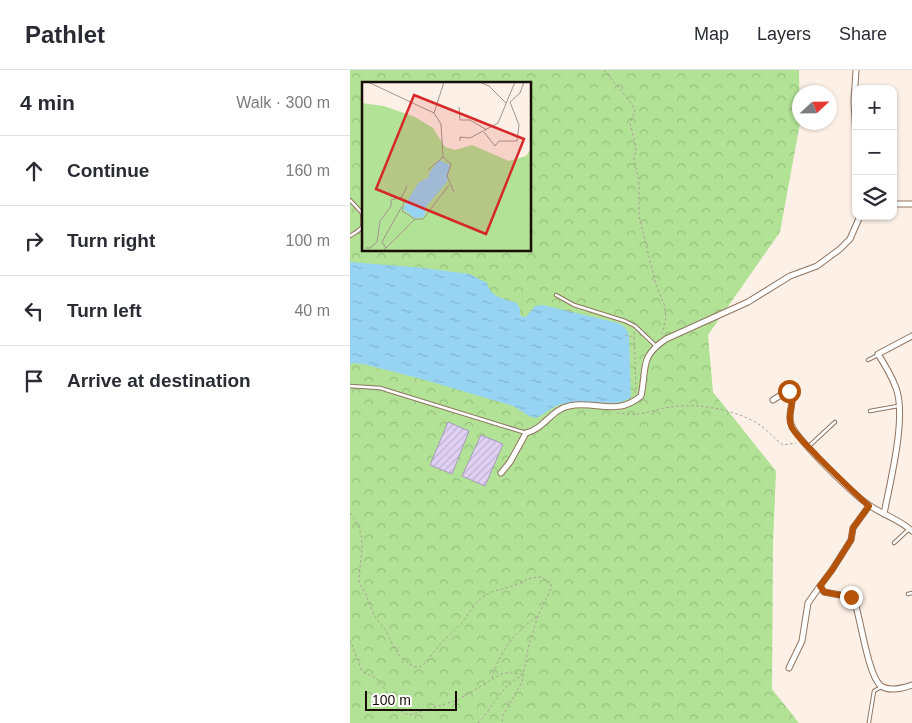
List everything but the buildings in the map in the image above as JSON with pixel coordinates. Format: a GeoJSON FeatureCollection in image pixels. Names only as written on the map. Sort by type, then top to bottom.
{"type":"FeatureCollection","features":[{"type":"Feature","properties":{"kind":"street"},"geometry":{"type":"LineString","coordinates":[[856,70],[854,94],[856,130]]}},
{"type":"Feature","properties":{"kind":"street"},"geometry":{"type":"LineString","coordinates":[[897,204],[912,204]]}},
{"type":"Feature","properties":{"kind":"street"},"geometry":{"type":"LineString","coordinates":[[501,473],[510,462],[526,433],[533,432],[566,406],[578,405],[612,408],[636,400],[641,396],[646,359],[656,346],[666,339],[748,302],[790,276],[817,266],[850,239],[858,220]]}},
{"type":"Feature","properties":{"kind":"street"},"geometry":{"type":"LineString","coordinates":[[884,514],[899,434],[899,406],[897,390],[878,354],[912,336]]}},
{"type":"Feature","properties":{"kind":"street"},"geometry":{"type":"LineString","coordinates":[[773,400],[787,391],[792,394],[793,399],[789,418],[791,426],[808,447],[869,506],[911,530]]}},
{"type":"Feature","properties":{"kind":"street"},"geometry":{"type":"LineString","coordinates":[[789,668],[802,641],[808,603],[851,540],[853,528],[869,506]]}},
{"type":"Feature","properties":{"kind":"street"},"geometry":{"type":"LineString","coordinates":[[820,586],[824,592],[854,599],[867,655],[878,683],[894,689],[912,685]]}},
{"type":"Feature","properties":{"kind":"lane"},"geometry":{"type":"LineString","coordinates":[[350,200],[362,213]]}},
{"type":"Feature","properties":{"kind":"lane"},"geometry":{"type":"LineString","coordinates":[[350,236],[362,228]]}},
{"type":"Feature","properties":{"kind":"lane"},"geometry":{"type":"LineString","coordinates":[[556,295],[574,305],[631,324],[656,346]]}},
{"type":"Feature","properties":{"kind":"lane"},"geometry":{"type":"LineString","coordinates":[[868,360],[878,354]]}},
{"type":"Feature","properties":{"kind":"lane"},"geometry":{"type":"LineString","coordinates":[[350,386],[380,388],[526,433]]}},
{"type":"Feature","properties":{"kind":"lane"},"geometry":{"type":"LineString","coordinates":[[870,411],[899,406]]}},
{"type":"Feature","properties":{"kind":"lane"},"geometry":{"type":"LineString","coordinates":[[808,447],[835,422]]}},
{"type":"Feature","properties":{"kind":"lane"},"geometry":{"type":"LineString","coordinates":[[894,543],[911,530]]}},
{"type":"Feature","properties":{"kind":"lane"},"geometry":{"type":"LineString","coordinates":[[869,722],[874,691],[882,686]]}},
{"type":"Feature","properties":{"kind":"path"},"geometry":{"type":"LineString","coordinates":[[604,70],[635,110],[630,123],[636,148],[634,160],[639,180],[639,216],[666,317],[664,330],[656,346]]}},
{"type":"Feature","properties":{"kind":"path"},"geometry":{"type":"LineString","coordinates":[[631,324],[634,337],[636,400]]}},
{"type":"Feature","properties":{"kind":"path"},"geometry":{"type":"LineString","coordinates":[[625,336],[634,337]]}},
{"type":"Feature","properties":{"kind":"path"},"geometry":{"type":"LineString","coordinates":[[611,412],[643,413],[675,406],[707,407],[748,418],[762,426],[783,445],[791,445],[802,440]]}},
{"type":"Feature","properties":{"kind":"path"},"geometry":{"type":"LineString","coordinates":[[350,513],[362,538],[363,550],[360,583],[365,590],[374,615],[386,632],[391,645],[398,654],[415,667],[420,667],[426,662],[442,642],[461,624],[482,597],[531,578],[541,577],[551,583],[551,589],[538,616],[529,644],[520,689],[503,716],[502,723]]}},
{"type":"Feature","properties":{"kind":"path"},"geometry":{"type":"LineString","coordinates":[[492,679],[507,644],[522,627],[538,616]]}},
{"type":"Feature","properties":{"kind":"path"},"geometry":{"type":"LineString","coordinates":[[350,640],[362,671],[379,681],[395,705],[404,714],[410,715],[458,700],[507,672],[523,676]]}},
{"type":"Feature","properties":{"kind":"path"},"geometry":{"type":"LineString","coordinates":[[478,723],[505,688],[517,678],[523,676]]}},
{"type":"Feature","properties":{"kind":"green space"},"geometry":{"type":"Polygon","coordinates":[[[350,70],[799,70],[799,85],[792,85],[792,130],[799,130],[780,232],[708,335],[713,392],[776,471],[773,544],[772,689],[799,723],[350,723],[350,70]]]}},
{"type":"Feature","properties":{"kind":"water"},"geometry":{"type":"Polygon","coordinates":[[[350,262],[469,274],[487,283],[494,294],[517,303],[520,309],[520,316],[526,317],[535,306],[543,305],[618,323],[625,327],[629,335],[631,398],[618,403],[574,402],[562,404],[537,418],[531,417],[513,406],[418,378],[363,364],[353,363],[350,365],[350,262]]]}},
{"type":"Feature","properties":{"kind":"route"},"geometry":{"type":"LineString","coordinates":[[789,391],[793,399],[789,418],[791,426],[805,444],[869,506],[860,515],[851,533],[851,540],[820,586],[824,592],[851,597]]}}]}
